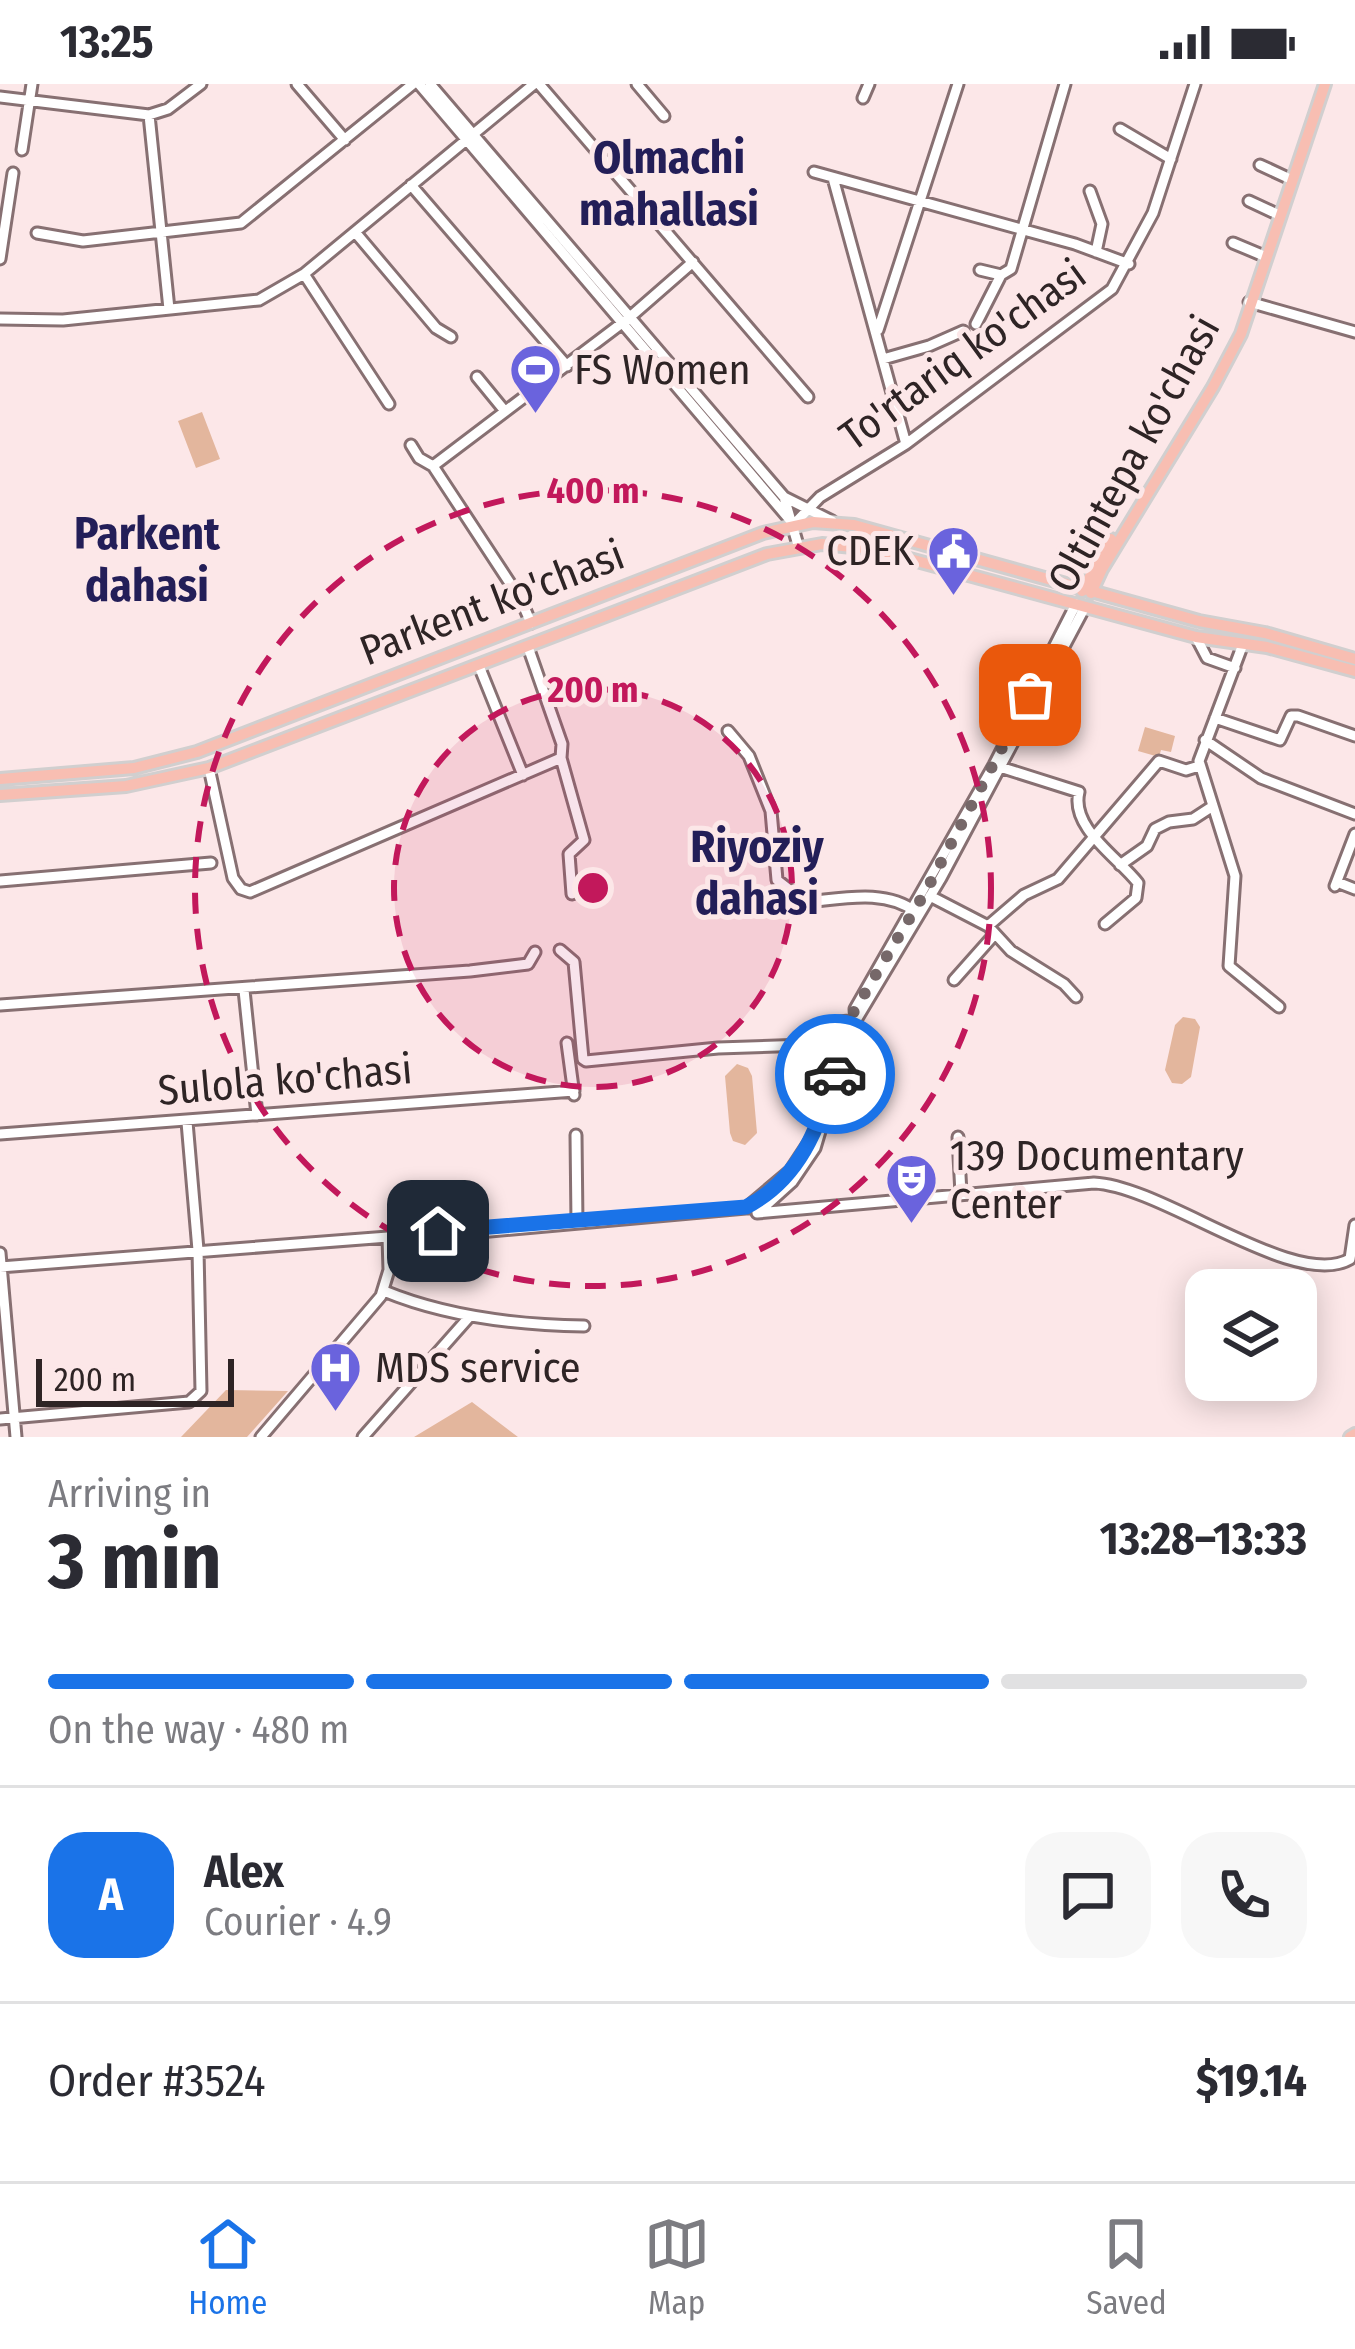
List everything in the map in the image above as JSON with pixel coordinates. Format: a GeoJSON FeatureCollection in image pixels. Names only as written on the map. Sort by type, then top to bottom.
{"type":"FeatureCollection","features":[{"type":"Feature","properties":{"kind":"main road","name":"Oltintepa ko'chasi"},"geometry":{"type":"LineString","coordinates":[[1081,606],[1211,386],[1251,303],[1321,84]]}},
{"type":"Feature","properties":{"kind":"main road","name":"Oltintepa ko'chasi"},"geometry":{"type":"LineString","coordinates":[[1251,303],[1321,84]]}},
{"type":"Feature","properties":{"kind":"main road","name":"Parkent ko'chasi"},"geometry":{"type":"LineString","coordinates":[[0,779],[100,772],[179,758],[794,524],[832,521],[1355,659]]}},
{"type":"Feature","properties":{"kind":"main road","name":"Parkent ko'chasi"},"geometry":{"type":"LineString","coordinates":[[0,795],[126,787],[209,768],[798,545],[873,549],[1196,637],[1355,671]]}},
{"type":"Feature","properties":{"kind":"street"},"geometry":{"type":"LineString","coordinates":[[22,150],[32,84]]}},
{"type":"Feature","properties":{"kind":"street"},"geometry":{"type":"LineString","coordinates":[[0,97],[149,115],[168,110],[201,84]]}},
{"type":"Feature","properties":{"kind":"street"},"geometry":{"type":"LineString","coordinates":[[297,84],[345,140]]}},
{"type":"Feature","properties":{"kind":"street"},"geometry":{"type":"LineString","coordinates":[[37,233],[83,242],[241,223],[416,84],[471,136]]}},
{"type":"Feature","properties":{"kind":"street"},"geometry":{"type":"LineString","coordinates":[[430,84],[794,524]]}},
{"type":"Feature","properties":{"kind":"street"},"geometry":{"type":"LineString","coordinates":[[0,319],[37,321],[259,300],[304,274],[537,84],[808,397]]}},
{"type":"Feature","properties":{"kind":"street"},"geometry":{"type":"LineString","coordinates":[[637,84],[664,116]]}},
{"type":"Feature","properties":{"kind":"street"},"geometry":{"type":"LineString","coordinates":[[863,98],[869,84]]}},
{"type":"Feature","properties":{"kind":"street"},"geometry":{"type":"LineString","coordinates":[[877,333],[958,84]]}},
{"type":"Feature","properties":{"kind":"street"},"geometry":{"type":"LineString","coordinates":[[976,324],[1001,275],[1012,268],[1065,84]]}},
{"type":"Feature","properties":{"kind":"street","name":"To'rtariq ko'chasi"},"geometry":{"type":"LineString","coordinates":[[794,524],[820,497],[906,444],[1102,298],[1129,264],[1153,213],[1196,84]]}},
{"type":"Feature","properties":{"kind":"street"},"geometry":{"type":"LineString","coordinates":[[149,115],[169,309]]}},
{"type":"Feature","properties":{"kind":"street"},"geometry":{"type":"LineString","coordinates":[[1120,129],[1171,159]]}},
{"type":"Feature","properties":{"kind":"street"},"geometry":{"type":"LineString","coordinates":[[1259,165],[1288,178]]}},
{"type":"Feature","properties":{"kind":"street"},"geometry":{"type":"LineString","coordinates":[[814,172],[1129,264]]}},
{"type":"Feature","properties":{"kind":"street"},"geometry":{"type":"LineString","coordinates":[[0,259],[14,173]]}},
{"type":"Feature","properties":{"kind":"street"},"geometry":{"type":"LineString","coordinates":[[832,178],[906,444]]}},
{"type":"Feature","properties":{"kind":"street"},"geometry":{"type":"LineString","coordinates":[[411,185],[567,366]]}},
{"type":"Feature","properties":{"kind":"street"},"geometry":{"type":"LineString","coordinates":[[1090,191],[1102,224],[1096,252]]}},
{"type":"Feature","properties":{"kind":"street"},"geometry":{"type":"LineString","coordinates":[[1249,201],[1280,209]]}},
{"type":"Feature","properties":{"kind":"street"},"geometry":{"type":"LineString","coordinates":[[355,232],[436,328],[451,337]]}},
{"type":"Feature","properties":{"kind":"street"},"geometry":{"type":"LineString","coordinates":[[1233,243],[1264,256]]}},
{"type":"Feature","properties":{"kind":"street"},"geometry":{"type":"LineString","coordinates":[[433,466],[626,320],[693,262]]}},
{"type":"Feature","properties":{"kind":"street"},"geometry":{"type":"LineString","coordinates":[[980,270],[1001,275]]}},
{"type":"Feature","properties":{"kind":"street"},"geometry":{"type":"LineString","coordinates":[[304,274],[389,404]]}},
{"type":"Feature","properties":{"kind":"street"},"geometry":{"type":"LineString","coordinates":[[1251,303],[1355,332]]}},
{"type":"Feature","properties":{"kind":"street"},"geometry":{"type":"LineString","coordinates":[[626,320],[784,497],[798,545]]}},
{"type":"Feature","properties":{"kind":"street"},"geometry":{"type":"LineString","coordinates":[[883,359],[963,331]]}},
{"type":"Feature","properties":{"kind":"street"},"geometry":{"type":"LineString","coordinates":[[477,376],[504,410]]}},
{"type":"Feature","properties":{"kind":"street"},"geometry":{"type":"LineString","coordinates":[[411,445],[419,458],[433,466],[521,600],[531,623]]}},
{"type":"Feature","properties":{"kind":"street"},"geometry":{"type":"LineString","coordinates":[[784,497],[832,521]]}},
{"type":"Feature","properties":{"kind":"street"},"geometry":{"type":"LineString","coordinates":[[763,533],[780,509]]}},
{"type":"Feature","properties":{"kind":"street","name":"Oltintepa ko'chasi"},"geometry":{"type":"LineString","coordinates":[[917,913],[1081,606]]}},
{"type":"Feature","properties":{"kind":"street"},"geometry":{"type":"LineString","coordinates":[[1196,637],[1207,658],[1235,668]]}},
{"type":"Feature","properties":{"kind":"street"},"geometry":{"type":"LineString","coordinates":[[1243,644],[1199,766],[1235,876],[1229,966],[1279,1007]]}},
{"type":"Feature","properties":{"kind":"street"},"geometry":{"type":"LineString","coordinates":[[528,647],[562,744],[561,758],[584,840],[569,854],[572,894]]}},
{"type":"Feature","properties":{"kind":"street"},"geometry":{"type":"LineString","coordinates":[[479,666],[523,775]]}},
{"type":"Feature","properties":{"kind":"street"},"geometry":{"type":"LineString","coordinates":[[1216,718],[1280,740],[1291,716],[1355,736]]}},
{"type":"Feature","properties":{"kind":"street"},"geometry":{"type":"LineString","coordinates":[[728,730],[749,756],[771,812],[777,880],[805,902],[879,897],[902,902],[917,913]]}},
{"type":"Feature","properties":{"kind":"street"},"geometry":{"type":"LineString","coordinates":[[1205,740],[1261,778],[1355,814]]}},
{"type":"Feature","properties":{"kind":"street"},"geometry":{"type":"LineString","coordinates":[[209,768],[233,878],[250,892],[561,758]]}},
{"type":"Feature","properties":{"kind":"street"},"geometry":{"type":"LineString","coordinates":[[954,980],[1024,895],[1058,879],[1159,761],[1186,770],[1199,766]]}},
{"type":"Feature","properties":{"kind":"street"},"geometry":{"type":"LineString","coordinates":[[998,766],[1078,792],[1081,818],[1138,884],[1136,898],[1105,924]]}},
{"type":"Feature","properties":{"kind":"street","name":"Oltintepa ko'chasi"},"geometry":{"type":"LineString","coordinates":[[751,1210],[805,1152],[820,1124],[850,1026],[998,766]]}},
{"type":"Feature","properties":{"kind":"street"},"geometry":{"type":"LineString","coordinates":[[1120,865],[1147,846],[1155,830],[1169,821],[1193,819],[1213,806]]}},
{"type":"Feature","properties":{"kind":"street"},"geometry":{"type":"LineString","coordinates":[[1355,834],[1336,884],[1355,889]]}},
{"type":"Feature","properties":{"kind":"street"},"geometry":{"type":"LineString","coordinates":[[0,881],[212,863]]}},
{"type":"Feature","properties":{"kind":"street"},"geometry":{"type":"LineString","coordinates":[[930,896],[991,931],[1076,997]]}},
{"type":"Feature","properties":{"kind":"street"},"geometry":{"type":"LineString","coordinates":[[560,950],[574,962],[584,1060],[806,1045],[826,1023],[850,1026]]}},
{"type":"Feature","properties":{"kind":"street"},"geometry":{"type":"LineString","coordinates":[[0,1005],[518,966],[528,964],[535,952]]}},
{"type":"Feature","properties":{"kind":"street"},"geometry":{"type":"LineString","coordinates":[[244,990],[257,1115]]}},
{"type":"Feature","properties":{"kind":"street","name":"Sulola ko'chasi"},"geometry":{"type":"LineString","coordinates":[[0,1134],[574,1093],[567,1042]]}},
{"type":"Feature","properties":{"kind":"street"},"geometry":{"type":"LineString","coordinates":[[0,1419],[196,1399],[202,1385],[188,1122]]}},
{"type":"Feature","properties":{"kind":"street"},"geometry":{"type":"LineString","coordinates":[[575,1135],[577,1221]]}},
{"type":"Feature","properties":{"kind":"street"},"geometry":{"type":"LineString","coordinates":[[958,1137],[961,1194]]}},
{"type":"Feature","properties":{"kind":"street"},"geometry":{"type":"LineString","coordinates":[[0,1267],[1081,1183],[1118,1185],[1156,1198],[1228,1235],[1321,1267],[1350,1258],[1354,1225]]}},
{"type":"Feature","properties":{"kind":"street"},"geometry":{"type":"LineString","coordinates":[[261,1437],[384,1291],[388,1238]]}},
{"type":"Feature","properties":{"kind":"street"},"geometry":{"type":"LineString","coordinates":[[0,1253],[16,1437]]}},
{"type":"Feature","properties":{"kind":"street"},"geometry":{"type":"LineString","coordinates":[[384,1291],[411,1303],[470,1316],[584,1327]]}},
{"type":"Feature","properties":{"kind":"street"},"geometry":{"type":"LineString","coordinates":[[363,1437],[470,1316]]}},
{"type":"Feature","properties":{"kind":"shaded area"},"geometry":{"type":"Polygon","coordinates":[[[202,412],[220,459],[196,468],[178,421],[202,412]]]}},
{"type":"Feature","properties":{"kind":"shaded area"},"geometry":{"type":"Polygon","coordinates":[[[1145,727],[1175,736],[1171,752],[1161,750],[1159,757],[1138,751],[1145,727]]]}},
{"type":"Feature","properties":{"kind":"shaded area"},"geometry":{"type":"Polygon","coordinates":[[[1183,1017],[1195,1019],[1200,1027],[1191,1077],[1182,1084],[1172,1083],[1165,1070],[1175,1025],[1183,1017]]]}},
{"type":"Feature","properties":{"kind":"shaded area"},"geometry":{"type":"Polygon","coordinates":[[[737,1064],[748,1068],[752,1076],[757,1133],[745,1145],[733,1141],[730,1133],[725,1076],[737,1064]]]}},
{"type":"Feature","properties":{"kind":"shaded area"},"geometry":{"type":"Polygon","coordinates":[[[226,1390],[288,1391],[247,1437],[181,1437],[226,1390]]]}},
{"type":"Feature","properties":{"kind":"shaded area"},"geometry":{"type":"Polygon","coordinates":[[[472,1402],[518,1437],[414,1437],[472,1402]]]}},
{"type":"Feature","properties":{"kind":"way so far"},"geometry":{"type":"LineString","coordinates":[[835,1074],[853,1013],[927,889],[1030,695]]}},
{"type":"Feature","properties":{"kind":"place","name":"FS Women"},"geometry":{"type":"Point","coordinates":[535,416]}},
{"type":"Feature","properties":{"kind":"place","name":"CDEK"},"geometry":{"type":"Point","coordinates":[953,597]}},
{"type":"Feature","properties":{"kind":"place","name":"139 Documentary Center"},"geometry":{"type":"Point","coordinates":[911,1226]}},
{"type":"Feature","properties":{"kind":"place","name":"MDS service"},"geometry":{"type":"Point","coordinates":[336,1414]}},
{"type":"Feature","properties":{"kind":"district","name":"Olmachi mahallasi"},"geometry":{"type":"Point","coordinates":[669,184]}},
{"type":"Feature","properties":{"kind":"district","name":"Parkent dahasi"},"geometry":{"type":"Point","coordinates":[147,560]}},
{"type":"Feature","properties":{"kind":"district","name":"Riyoziy dahasi"},"geometry":{"type":"Point","coordinates":[757,873]}},
{"type":"Feature","properties":{"kind":"route"},"geometry":{"type":"LineString","coordinates":[[438,1231],[746,1207],[774,1187],[805,1152],[820,1124],[835,1074]]}}]}
